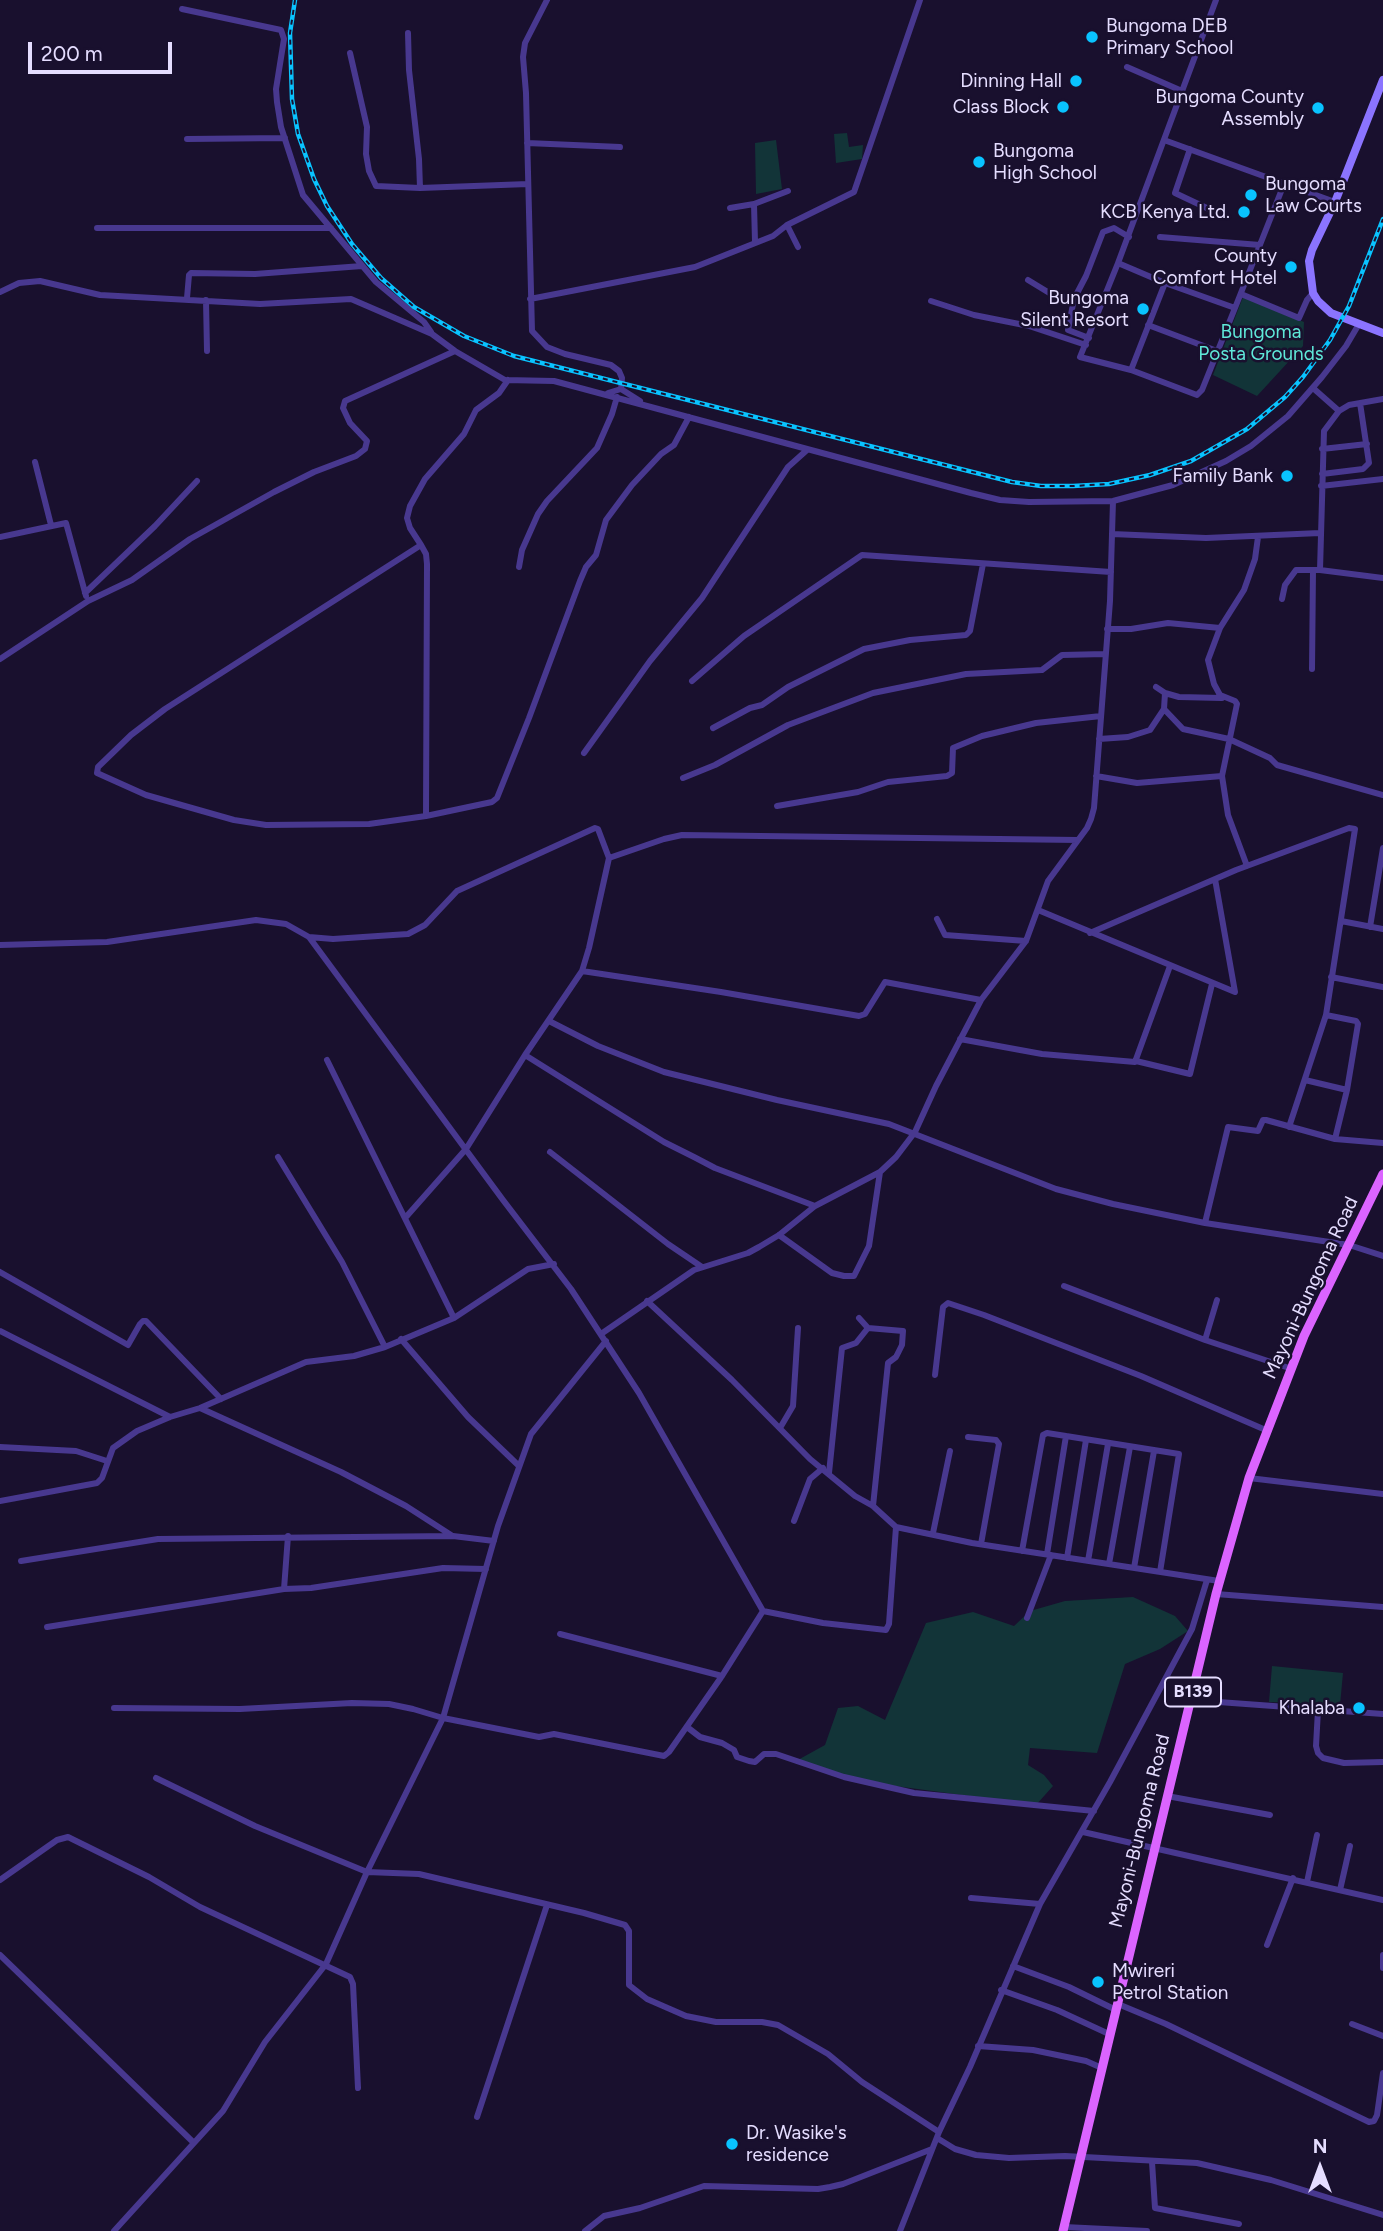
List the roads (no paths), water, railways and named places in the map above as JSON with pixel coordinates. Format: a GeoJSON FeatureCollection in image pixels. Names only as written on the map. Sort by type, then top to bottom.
{"type":"FeatureCollection","features":[{"type":"Feature","properties":{"kind":"main road","name":"Mayoni-Bungoma Road"},"geometry":{"type":"LineString","coordinates":[[1063,2229],[1219,1581],[1249,1478],[1304,1336],[1383,1174]]}},
{"type":"Feature","properties":{"kind":"street"},"geometry":{"type":"LineString","coordinates":[[547,0],[523,50],[533,331],[547,347],[611,365],[621,374],[621,389]]}},
{"type":"Feature","properties":{"kind":"street"},"geometry":{"type":"LineString","coordinates":[[530,299],[695,267],[773,236],[787,225],[854,192],[919,0]]}},
{"type":"Feature","properties":{"kind":"street"},"geometry":{"type":"LineString","coordinates":[[1216,0],[1129,237],[1080,357],[1131,370],[1197,395],[1202,390],[1284,184]]}},
{"type":"Feature","properties":{"kind":"street"},"geometry":{"type":"LineString","coordinates":[[182,9],[281,30],[284,40],[276,89],[279,116],[303,195],[362,266],[424,323],[432,334]]}},
{"type":"Feature","properties":{"kind":"street"},"geometry":{"type":"LineString","coordinates":[[408,33],[420,188]]}},
{"type":"Feature","properties":{"kind":"street"},"geometry":{"type":"LineString","coordinates":[[350,53],[367,127],[366,154],[372,182],[378,187],[528,184]]}},
{"type":"Feature","properties":{"kind":"street"},"geometry":{"type":"LineString","coordinates":[[1126,67],[1182,91]]}},
{"type":"Feature","properties":{"kind":"street"},"geometry":{"type":"LineString","coordinates":[[1383,80],[1335,202],[1312,250],[1310,270],[1313,293],[1318,302],[1331,313],[1383,333]]}},
{"type":"Feature","properties":{"kind":"street"},"geometry":{"type":"LineString","coordinates":[[187,139],[285,138]]}},
{"type":"Feature","properties":{"kind":"street"},"geometry":{"type":"LineString","coordinates":[[1164,140],[1335,202]]}},
{"type":"Feature","properties":{"kind":"street"},"geometry":{"type":"LineString","coordinates":[[527,143],[620,147]]}},
{"type":"Feature","properties":{"kind":"street"},"geometry":{"type":"LineString","coordinates":[[1190,149],[1175,193],[1212,210]]}},
{"type":"Feature","properties":{"kind":"street"},"geometry":{"type":"LineString","coordinates":[[730,208],[754,204],[788,191]]}},
{"type":"Feature","properties":{"kind":"street"},"geometry":{"type":"LineString","coordinates":[[754,204],[755,242]]}},
{"type":"Feature","properties":{"kind":"street"},"geometry":{"type":"LineString","coordinates":[[787,225],[798,247]]}},
{"type":"Feature","properties":{"kind":"street"},"geometry":{"type":"LineString","coordinates":[[97,228],[331,228]]}},
{"type":"Feature","properties":{"kind":"street"},"geometry":{"type":"LineString","coordinates":[[1087,342],[1068,330],[1074,299],[1103,232],[1114,228],[1129,237]]}},
{"type":"Feature","properties":{"kind":"street"},"geometry":{"type":"LineString","coordinates":[[1160,237],[1260,245]]}},
{"type":"Feature","properties":{"kind":"street"},"geometry":{"type":"LineString","coordinates":[[1118,263],[1235,308]]}},
{"type":"Feature","properties":{"kind":"street"},"geometry":{"type":"LineString","coordinates":[[187,298],[191,273],[255,274],[362,266]]}},
{"type":"Feature","properties":{"kind":"street"},"geometry":{"type":"LineString","coordinates":[[1028,280],[1051,294],[1074,299]]}},
{"type":"Feature","properties":{"kind":"street"},"geometry":{"type":"LineString","coordinates":[[0,292],[19,283],[40,281],[100,295],[260,304],[351,299],[432,334],[502,379],[554,381],[1000,500],[1029,502],[1113,501],[1173,485],[1226,461],[1273,430],[1313,388],[1346,346],[1359,324]]}},
{"type":"Feature","properties":{"kind":"street"},"geometry":{"type":"LineString","coordinates":[[1131,370],[1165,283]]}},
{"type":"Feature","properties":{"kind":"street"},"geometry":{"type":"LineString","coordinates":[[1241,294],[1299,318],[1313,293]]}},
{"type":"Feature","properties":{"kind":"street"},"geometry":{"type":"LineString","coordinates":[[206,300],[207,351]]}},
{"type":"Feature","properties":{"kind":"street"},"geometry":{"type":"LineString","coordinates":[[931,301],[974,315],[1087,342]]}},
{"type":"Feature","properties":{"kind":"street"},"geometry":{"type":"LineString","coordinates":[[1148,325],[1217,351]]}},
{"type":"Feature","properties":{"kind":"street"},"geometry":{"type":"LineString","coordinates":[[0,659],[88,601],[132,580],[190,539],[314,472],[356,456],[365,449],[367,441],[350,423],[343,408],[345,401],[455,351]]}},
{"type":"Feature","properties":{"kind":"street"},"geometry":{"type":"LineString","coordinates":[[426,816],[427,564],[421,545],[407,522],[414,498],[425,479],[464,434],[476,410],[499,393],[508,380]]}},
{"type":"Feature","properties":{"kind":"street"},"geometry":{"type":"LineString","coordinates":[[1313,388],[1339,411]]}},
{"type":"Feature","properties":{"kind":"street"},"geometry":{"type":"LineString","coordinates":[[606,394],[621,389]]}},
{"type":"Feature","properties":{"kind":"street"},"geometry":{"type":"LineString","coordinates":[[621,389],[645,404]]}},
{"type":"Feature","properties":{"kind":"street"},"geometry":{"type":"LineString","coordinates":[[519,567],[522,550],[538,514],[597,449],[617,397]]}},
{"type":"Feature","properties":{"kind":"street"},"geometry":{"type":"LineString","coordinates":[[1312,669],[1325,426],[1349,405],[1383,399]]}},
{"type":"Feature","properties":{"kind":"street"},"geometry":{"type":"LineString","coordinates":[[1322,474],[1363,469],[1369,463],[1360,403]]}},
{"type":"Feature","properties":{"kind":"street"},"geometry":{"type":"LineString","coordinates":[[421,545],[165,709],[131,735],[96,771],[146,795],[234,820],[266,825],[369,824],[436,815],[496,800],[530,718],[580,581],[586,567],[596,555],[606,520],[632,485],[674,445],[688,417]]}},
{"type":"Feature","properties":{"kind":"street"},"geometry":{"type":"LineString","coordinates":[[1322,449],[1367,444]]}},
{"type":"Feature","properties":{"kind":"street"},"geometry":{"type":"LineString","coordinates":[[584,753],[650,662],[702,597],[788,467],[807,450]]}},
{"type":"Feature","properties":{"kind":"street"},"geometry":{"type":"LineString","coordinates":[[35,462],[51,525]]}},
{"type":"Feature","properties":{"kind":"street"},"geometry":{"type":"LineString","coordinates":[[1321,486],[1383,478]]}},
{"type":"Feature","properties":{"kind":"street"},"geometry":{"type":"LineString","coordinates":[[85,593],[155,526],[197,481]]}},
{"type":"Feature","properties":{"kind":"street"},"geometry":{"type":"LineString","coordinates":[[601,1334],[684,1276],[702,1267],[748,1252],[779,1236],[797,1218],[815,1206],[880,1172],[896,1157],[915,1132],[981,1000],[1026,941],[1053,873],[1087,828],[1094,808],[1111,572],[1113,501]]}},
{"type":"Feature","properties":{"kind":"street"},"geometry":{"type":"LineString","coordinates":[[0,537],[63,522],[67,524],[88,601]]}},
{"type":"Feature","properties":{"kind":"street"},"geometry":{"type":"LineString","coordinates":[[1112,534],[1206,538],[1320,533]]}},
{"type":"Feature","properties":{"kind":"street"},"geometry":{"type":"LineString","coordinates":[[1224,698],[1214,684],[1208,660],[1220,628],[1244,590],[1255,559],[1258,537]]}},
{"type":"Feature","properties":{"kind":"street"},"geometry":{"type":"LineString","coordinates":[[692,681],[744,636],[862,555],[1111,572]]}},
{"type":"Feature","properties":{"kind":"street"},"geometry":{"type":"LineString","coordinates":[[713,728],[750,708],[762,705],[788,687],[864,649],[878,644],[969,633],[984,564]]}},
{"type":"Feature","properties":{"kind":"street"},"geometry":{"type":"LineString","coordinates":[[1282,599],[1285,585],[1293,572],[1300,569],[1383,578]]}},
{"type":"Feature","properties":{"kind":"street"},"geometry":{"type":"LineString","coordinates":[[1107,629],[1131,629],[1168,623],[1220,628]]}},
{"type":"Feature","properties":{"kind":"street"},"geometry":{"type":"LineString","coordinates":[[683,778],[715,765],[788,725],[873,693],[966,674],[1042,670],[1062,655],[1105,654]]}},
{"type":"Feature","properties":{"kind":"street"},"geometry":{"type":"LineString","coordinates":[[1156,687],[1179,697],[1224,698],[1237,704],[1222,776],[1228,815],[1247,866]]}},
{"type":"Feature","properties":{"kind":"street"},"geometry":{"type":"LineString","coordinates":[[1099,739],[1128,737],[1150,730],[1164,709],[1166,693]]}},
{"type":"Feature","properties":{"kind":"street"},"geometry":{"type":"LineString","coordinates":[[1164,709],[1183,729],[1229,739],[1270,758],[1277,765],[1383,795]]}},
{"type":"Feature","properties":{"kind":"street"},"geometry":{"type":"LineString","coordinates":[[777,806],[858,792],[888,782],[947,776],[952,773],[953,748],[982,736],[1036,723],[1101,716]]}},
{"type":"Feature","properties":{"kind":"street"},"geometry":{"type":"LineString","coordinates":[[1096,776],[1137,783],[1222,776]]}},
{"type":"Feature","properties":{"kind":"street"},"geometry":{"type":"LineString","coordinates":[[309,937],[333,939],[408,934],[425,925],[457,891],[597,828],[609,858],[582,971],[524,1055],[467,1149],[406,1217]]}},
{"type":"Feature","properties":{"kind":"street"},"geometry":{"type":"LineString","coordinates":[[1090,933],[1247,866],[1354,828],[1356,830],[1326,1015],[1289,1127]]}},
{"type":"Feature","properties":{"kind":"street"},"geometry":{"type":"LineString","coordinates":[[609,858],[682,835],[1078,840]]}},
{"type":"Feature","properties":{"kind":"street"},"geometry":{"type":"LineString","coordinates":[[1370,927],[1383,848]]}},
{"type":"Feature","properties":{"kind":"street"},"geometry":{"type":"LineString","coordinates":[[1038,910],[1235,992],[1215,879]]}},
{"type":"Feature","properties":{"kind":"street"},"geometry":{"type":"LineString","coordinates":[[937,919],[945,935],[1026,941]]}},
{"type":"Feature","properties":{"kind":"street"},"geometry":{"type":"LineString","coordinates":[[0,945],[107,942],[256,920],[286,924],[309,937],[503,1200],[554,1264],[606,1341],[674,1452],[763,1611],[823,1623],[886,1630],[889,1624],[896,1527]]}},
{"type":"Feature","properties":{"kind":"street"},"geometry":{"type":"LineString","coordinates":[[1341,921],[1383,929]]}},
{"type":"Feature","properties":{"kind":"street"},"geometry":{"type":"LineString","coordinates":[[1136,1061],[1170,966]]}},
{"type":"Feature","properties":{"kind":"street"},"geometry":{"type":"LineString","coordinates":[[582,971],[859,1016],[865,1014],[884,982],[981,1000]]}},
{"type":"Feature","properties":{"kind":"street"},"geometry":{"type":"LineString","coordinates":[[1331,977],[1383,987]]}},
{"type":"Feature","properties":{"kind":"street"},"geometry":{"type":"LineString","coordinates":[[960,1039],[1042,1054],[1136,1061],[1190,1074],[1212,984]]}},
{"type":"Feature","properties":{"kind":"street"},"geometry":{"type":"LineString","coordinates":[[1326,1015],[1358,1023],[1347,1090],[1335,1139]]}},
{"type":"Feature","properties":{"kind":"street"},"geometry":{"type":"LineString","coordinates":[[549,1021],[598,1046],[664,1072],[889,1124],[1056,1189],[1112,1204],[1205,1223],[1349,1245],[1383,1256]]}},
{"type":"Feature","properties":{"kind":"street"},"geometry":{"type":"LineString","coordinates":[[524,1055],[664,1142],[715,1168],[815,1206]]}},
{"type":"Feature","properties":{"kind":"street"},"geometry":{"type":"LineString","coordinates":[[327,1060],[454,1318]]}},
{"type":"Feature","properties":{"kind":"street"},"geometry":{"type":"LineString","coordinates":[[1305,1080],[1347,1090]]}},
{"type":"Feature","properties":{"kind":"street"},"geometry":{"type":"LineString","coordinates":[[1205,1223],[1228,1127],[1258,1131],[1264,1120],[1335,1139],[1383,1143]]}},
{"type":"Feature","properties":{"kind":"street"},"geometry":{"type":"LineString","coordinates":[[550,1152],[668,1244],[702,1267]]}},
{"type":"Feature","properties":{"kind":"street"},"geometry":{"type":"LineString","coordinates":[[278,1157],[342,1262],[385,1347]]}},
{"type":"Feature","properties":{"kind":"street"},"geometry":{"type":"LineString","coordinates":[[779,1236],[832,1273],[854,1276],[869,1246],[880,1172]]}},
{"type":"Feature","properties":{"kind":"street"},"geometry":{"type":"LineString","coordinates":[[0,1501],[97,1483],[102,1478],[113,1448],[137,1431],[200,1408],[306,1362],[354,1356],[385,1347],[454,1318],[528,1269],[554,1264]]}},
{"type":"Feature","properties":{"kind":"street"},"geometry":{"type":"LineString","coordinates":[[0,1272],[128,1345],[140,1324],[146,1321],[221,1399]]}},
{"type":"Feature","properties":{"kind":"street"},"geometry":{"type":"LineString","coordinates":[[1064,1286],[1205,1340],[1292,1369]]}},
{"type":"Feature","properties":{"kind":"street"},"geometry":{"type":"LineString","coordinates":[[1205,1340],[1217,1300]]}},
{"type":"Feature","properties":{"kind":"street"},"geometry":{"type":"LineString","coordinates":[[647,1301],[826,1471],[896,1527],[1022,1551],[1219,1581]]}},
{"type":"Feature","properties":{"kind":"street"},"geometry":{"type":"LineString","coordinates":[[935,1375],[943,1307],[948,1303],[1141,1376],[1268,1431]]}},
{"type":"Feature","properties":{"kind":"street"},"geometry":{"type":"LineString","coordinates":[[859,1318],[868,1328],[903,1331],[902,1345],[896,1357],[888,1363],[873,1506]]}},
{"type":"Feature","properties":{"kind":"street"},"geometry":{"type":"LineString","coordinates":[[780,1428],[793,1406],[798,1328]]}},
{"type":"Feature","properties":{"kind":"street"},"geometry":{"type":"LineString","coordinates":[[826,1471],[842,1348],[856,1343],[868,1328]]}},
{"type":"Feature","properties":{"kind":"street"},"geometry":{"type":"LineString","coordinates":[[0,1331],[170,1417]]}},
{"type":"Feature","properties":{"kind":"street"},"geometry":{"type":"LineString","coordinates":[[401,1339],[468,1417],[518,1465]]}},
{"type":"Feature","properties":{"kind":"street"},"geometry":{"type":"LineString","coordinates":[[114,2231],[223,2111],[265,2042],[326,1964],[367,1872],[443,1718],[494,1541],[518,1465],[531,1434],[606,1341]]}},
{"type":"Feature","properties":{"kind":"street"},"geometry":{"type":"LineString","coordinates":[[200,1408],[341,1472],[406,1506],[453,1536]]}},
{"type":"Feature","properties":{"kind":"street"},"geometry":{"type":"LineString","coordinates":[[1022,1551],[1043,1434],[1066,1436],[1180,1456],[1160,1572]]}},
{"type":"Feature","properties":{"kind":"street"},"geometry":{"type":"LineString","coordinates":[[1027,1618],[1049,1555],[1066,1436]]}},
{"type":"Feature","properties":{"kind":"street"},"geometry":{"type":"LineString","coordinates":[[968,1437],[996,1440],[999,1444],[981,1544]]}},
{"type":"Feature","properties":{"kind":"street"},"geometry":{"type":"LineString","coordinates":[[1067,1558],[1086,1440]]}},
{"type":"Feature","properties":{"kind":"street"},"geometry":{"type":"LineString","coordinates":[[1088,1561],[1108,1444]]}},
{"type":"Feature","properties":{"kind":"street"},"geometry":{"type":"LineString","coordinates":[[0,1447],[76,1451],[107,1461]]}},
{"type":"Feature","properties":{"kind":"street"},"geometry":{"type":"LineString","coordinates":[[1109,1564],[1130,1447]]}},
{"type":"Feature","properties":{"kind":"street"},"geometry":{"type":"LineString","coordinates":[[933,1534],[950,1451]]}},
{"type":"Feature","properties":{"kind":"street"},"geometry":{"type":"LineString","coordinates":[[1133,1568],[1154,1451]]}},
{"type":"Feature","properties":{"kind":"street"},"geometry":{"type":"LineString","coordinates":[[794,1521],[810,1479],[826,1471]]}},
{"type":"Feature","properties":{"kind":"street"},"geometry":{"type":"LineString","coordinates":[[1249,1478],[1383,1494]]}},
{"type":"Feature","properties":{"kind":"street"},"geometry":{"type":"LineString","coordinates":[[284,1590],[288,1536]]}},
{"type":"Feature","properties":{"kind":"street"},"geometry":{"type":"LineString","coordinates":[[21,1561],[158,1539],[453,1536],[494,1541]]}},
{"type":"Feature","properties":{"kind":"street"},"geometry":{"type":"LineString","coordinates":[[47,1627],[443,1568],[486,1569]]}},
{"type":"Feature","properties":{"kind":"street"},"geometry":{"type":"LineString","coordinates":[[900,2231],[938,2135],[1040,1904],[1083,1832],[1192,1629],[1208,1580]]}},
{"type":"Feature","properties":{"kind":"street"},"geometry":{"type":"LineString","coordinates":[[1216,1594],[1383,1607]]}},
{"type":"Feature","properties":{"kind":"street"},"geometry":{"type":"LineString","coordinates":[[114,1708],[240,1709],[352,1703],[389,1704],[539,1737],[554,1734],[664,1756],[722,1676],[763,1611]]}},
{"type":"Feature","properties":{"kind":"street"},"geometry":{"type":"LineString","coordinates":[[560,1634],[722,1676]]}},
{"type":"Feature","properties":{"kind":"street"},"geometry":{"type":"LineString","coordinates":[[1191,1700],[1383,1714]]}},
{"type":"Feature","properties":{"kind":"street"},"geometry":{"type":"LineString","coordinates":[[1318,1710],[1316,1746],[1323,1758],[1344,1763],[1383,1762]]}},
{"type":"Feature","properties":{"kind":"street"},"geometry":{"type":"LineString","coordinates":[[687,1727],[700,1737],[734,1749],[737,1757],[749,1761],[755,1762],[764,1754],[776,1754],[844,1777],[914,1793],[1094,1811]]}},
{"type":"Feature","properties":{"kind":"street"},"geometry":{"type":"LineString","coordinates":[[156,1778],[255,1826],[367,1872],[419,1874],[612,1920],[627,1927],[629,1985],[647,1999],[686,2016],[716,2022],[762,2022],[778,2025],[828,2054],[955,2149],[976,2155],[1009,2158],[1182,2161],[1238,2172],[1383,2214]]}},
{"type":"Feature","properties":{"kind":"street"},"geometry":{"type":"LineString","coordinates":[[1167,1796],[1270,1815]]}},
{"type":"Feature","properties":{"kind":"street"},"geometry":{"type":"LineString","coordinates":[[1083,1832],[1383,1900]]}},
{"type":"Feature","properties":{"kind":"street"},"geometry":{"type":"LineString","coordinates":[[1307,1882],[1317,1835]]}},
{"type":"Feature","properties":{"kind":"street"},"geometry":{"type":"LineString","coordinates":[[0,1880],[57,1840],[68,1836],[149,1877],[200,1907],[326,1964],[352,1980],[358,2088]]}},
{"type":"Feature","properties":{"kind":"street"},"geometry":{"type":"LineString","coordinates":[[1340,1889],[1350,1846]]}},
{"type":"Feature","properties":{"kind":"street"},"geometry":{"type":"LineString","coordinates":[[1267,1945],[1293,1878]]}},
{"type":"Feature","properties":{"kind":"street"},"geometry":{"type":"LineString","coordinates":[[971,1898],[1040,1904]]}},
{"type":"Feature","properties":{"kind":"street"},"geometry":{"type":"LineString","coordinates":[[477,2117],[547,1905]]}},
{"type":"Feature","properties":{"kind":"street"},"geometry":{"type":"LineString","coordinates":[[0,1955],[193,2142]]}},
{"type":"Feature","properties":{"kind":"street"},"geometry":{"type":"LineString","coordinates":[[1383,1955],[1383,1968]]}},
{"type":"Feature","properties":{"kind":"street"},"geometry":{"type":"LineString","coordinates":[[1013,1966],[1166,2024],[1369,2122],[1374,2121],[1377,2115],[1383,2073]]}},
{"type":"Feature","properties":{"kind":"street"},"geometry":{"type":"LineString","coordinates":[[1001,1990],[1110,2034]]}},
{"type":"Feature","properties":{"kind":"street"},"geometry":{"type":"LineString","coordinates":[[1352,2024],[1383,2036]]}},
{"type":"Feature","properties":{"kind":"street"},"geometry":{"type":"LineString","coordinates":[[978,2046],[1033,2050],[1086,2061],[1102,2068]]}},
{"type":"Feature","properties":{"kind":"street"},"geometry":{"type":"LineString","coordinates":[[585,2231],[604,2216],[640,2208],[704,2186],[818,2189],[843,2184],[932,2150]]}},
{"type":"Feature","properties":{"kind":"street"},"geometry":{"type":"LineString","coordinates":[[1152,2162],[1154,2208],[1239,2224]]}},
{"type":"Feature","properties":{"kind":"street"},"geometry":{"type":"LineString","coordinates":[[1063,2229],[1147,2231]]}},
{"type":"Feature","properties":{"kind":"railway"},"geometry":{"type":"LineString","coordinates":[[295,0],[290,33],[292,99],[298,134],[314,179],[327,206],[352,244],[381,278],[414,307],[464,336],[514,356],[1012,482],[1073,486],[1109,484],[1150,475],[1191,461],[1247,429],[1285,397],[1330,340],[1349,306],[1383,219]]}},
{"type":"Feature","properties":{"kind":"place","name":"Bungoma DEB Primary School"},"geometry":{"type":"Point","coordinates":[1092,37]}},
{"type":"Feature","properties":{"kind":"place","name":"Dinning Hall"},"geometry":{"type":"Point","coordinates":[1076,81]}},
{"type":"Feature","properties":{"kind":"place","name":"Class Block"},"geometry":{"type":"Point","coordinates":[1063,107]}},
{"type":"Feature","properties":{"kind":"place","name":"Bungoma County Assembly"},"geometry":{"type":"Point","coordinates":[1318,108]}},
{"type":"Feature","properties":{"kind":"place","name":"Bungoma High School"},"geometry":{"type":"Point","coordinates":[979,162]}},
{"type":"Feature","properties":{"kind":"place","name":"Bungoma Law Courts"},"geometry":{"type":"Point","coordinates":[1251,195]}},
{"type":"Feature","properties":{"kind":"place","name":"KCB Kenya Ltd."},"geometry":{"type":"Point","coordinates":[1244,212]}},
{"type":"Feature","properties":{"kind":"place","name":"County Comfort Hotel"},"geometry":{"type":"Point","coordinates":[1291,267]}},
{"type":"Feature","properties":{"kind":"place","name":"Bungoma Silent Resort"},"geometry":{"type":"Point","coordinates":[1143,309]}},
{"type":"Feature","properties":{"kind":"place","name":"Family Bank"},"geometry":{"type":"Point","coordinates":[1287,476]}},
{"type":"Feature","properties":{"kind":"place","name":"Khalaba"},"geometry":{"type":"Point","coordinates":[1359,1708]}},
{"type":"Feature","properties":{"kind":"place","name":"Mwireri Petrol Station"},"geometry":{"type":"Point","coordinates":[1098,1982]}},
{"type":"Feature","properties":{"kind":"place","name":"Dr. Wasike's residence"},"geometry":{"type":"Point","coordinates":[732,2144]}},
{"type":"Feature","properties":{"kind":"park label","name":"Bungoma Posta Grounds"},"geometry":{"type":"Point","coordinates":[1261,343]}}]}
